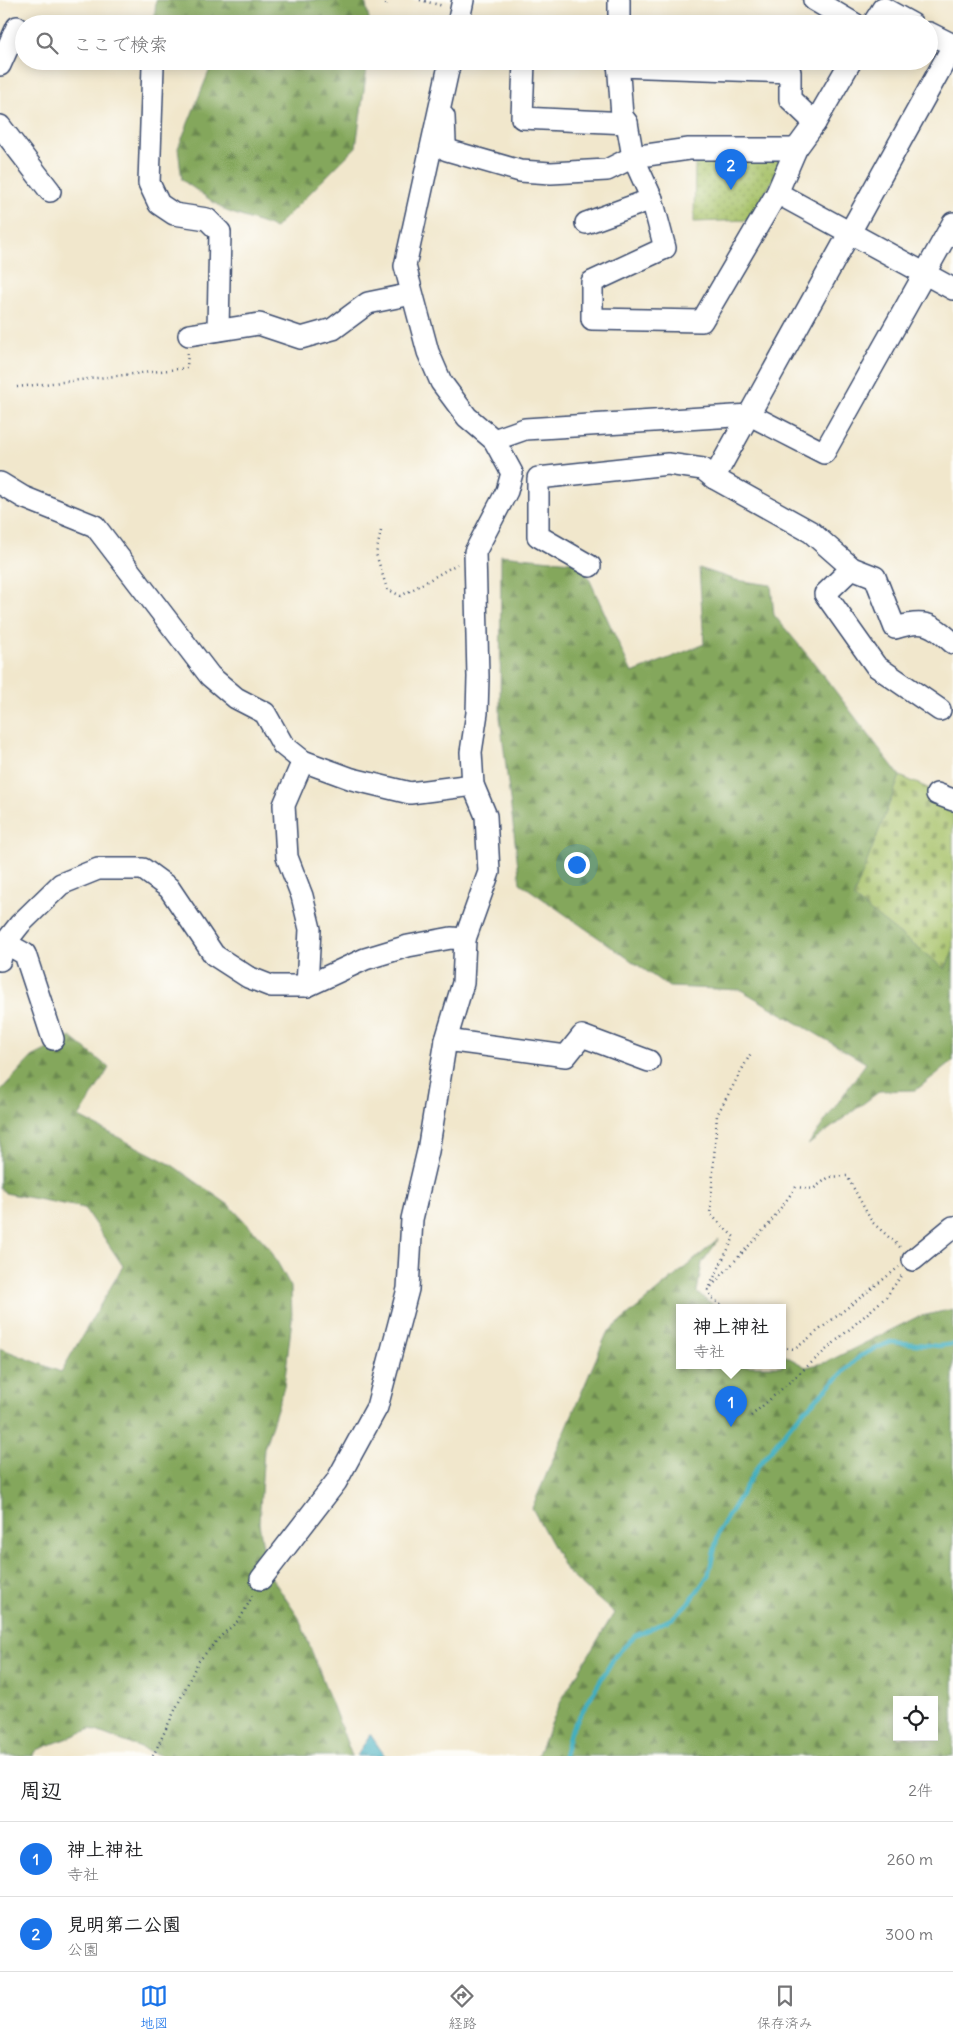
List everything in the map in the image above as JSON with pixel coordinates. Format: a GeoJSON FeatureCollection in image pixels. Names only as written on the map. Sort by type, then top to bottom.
{"type":"FeatureCollection","features":[{"type":"Feature","properties":{"kind":"street"},"geometry":{"type":"LineString","coordinates":[[619,0],[619,15]]}},
{"type":"Feature","properties":{"kind":"street"},"geometry":{"type":"LineString","coordinates":[[814,0],[840,15]]}},
{"type":"Feature","properties":{"kind":"street"},"geometry":{"type":"LineString","coordinates":[[878,15],[882,8],[895,15]]}},
{"type":"Feature","properties":{"kind":"street"},"geometry":{"type":"LineString","coordinates":[[0,65],[15,31]]}},
{"type":"Feature","properties":{"kind":"street"},"geometry":{"type":"LineString","coordinates":[[714,478],[953,46],[938,38]]}},
{"type":"Feature","properties":{"kind":"street"},"geometry":{"type":"LineString","coordinates":[[153,70],[149,183],[159,204],[166,209],[174,214],[207,219],[220,232],[218,330]]}},
{"type":"Feature","properties":{"kind":"street"},"geometry":{"type":"LineString","coordinates":[[261,1579],[336,1482],[377,1407],[408,1289],[412,1219],[428,1151],[446,1040],[463,983],[465,938],[489,872],[486,816],[474,785],[471,752],[477,713],[478,677],[475,552],[507,492],[512,473],[494,440],[467,417],[441,382],[428,352],[405,266],[448,70]]}},
{"type":"Feature","properties":{"kind":"street"},"geometry":{"type":"LineString","coordinates":[[524,70],[522,118],[627,123]]}},
{"type":"Feature","properties":{"kind":"street"},"geometry":{"type":"LineString","coordinates":[[618,70],[622,116],[627,123],[633,157],[652,199],[665,248],[592,282],[592,319],[702,321],[776,193],[796,149],[815,122],[846,70]]}},
{"type":"Feature","properties":{"kind":"street"},"geometry":{"type":"LineString","coordinates":[[747,70],[790,72],[790,99],[815,122]]}},
{"type":"Feature","properties":{"kind":"street"},"geometry":{"type":"LineString","coordinates":[[444,87],[445,142],[447,150],[454,154],[520,171],[551,173],[607,170],[633,157],[689,149],[796,149]]}},
{"type":"Feature","properties":{"kind":"street"},"geometry":{"type":"LineString","coordinates":[[0,126],[50,191]]}},
{"type":"Feature","properties":{"kind":"street"},"geometry":{"type":"LineString","coordinates":[[776,193],[953,289]]}},
{"type":"Feature","properties":{"kind":"street"},"geometry":{"type":"LineString","coordinates":[[586,223],[652,199]]}},
{"type":"Feature","properties":{"kind":"street"},"geometry":{"type":"LineString","coordinates":[[494,440],[525,429],[750,414],[824,453],[953,223]]}},
{"type":"Feature","properties":{"kind":"street"},"geometry":{"type":"LineString","coordinates":[[189,335],[259,324],[301,338],[333,330],[368,303],[412,294]]}},
{"type":"Feature","properties":{"kind":"street"},"geometry":{"type":"LineString","coordinates":[[590,566],[538,536],[538,478],[668,464],[703,469],[714,478],[811,532],[852,568],[876,577],[895,628],[911,623],[934,625],[953,643]]}},
{"type":"Feature","properties":{"kind":"street"},"geometry":{"type":"LineString","coordinates":[[0,483],[23,497],[95,526],[210,676],[236,698],[265,712],[283,745],[303,761],[352,779],[410,793],[474,785]]}},
{"type":"Feature","properties":{"kind":"street"},"geometry":{"type":"LineString","coordinates":[[852,568],[825,594],[876,666],[940,710]]}},
{"type":"Feature","properties":{"kind":"street"},"geometry":{"type":"LineString","coordinates":[[303,761],[284,805],[287,857],[302,896],[310,928],[307,986]]}},
{"type":"Feature","properties":{"kind":"street"},"geometry":{"type":"LineString","coordinates":[[53,1039],[25,954],[2,951],[20,924],[60,884],[98,869],[143,870],[169,888],[214,955],[248,977],[271,986],[307,986],[365,959],[408,946],[451,938],[465,938]]}},
{"type":"Feature","properties":{"kind":"street"},"geometry":{"type":"LineString","coordinates":[[446,1040],[566,1056],[582,1036],[649,1061]]}},
{"type":"Feature","properties":{"kind":"street"},"geometry":{"type":"LineString","coordinates":[[913,1260],[953,1227]]}},
{"type":"Feature","properties":{"kind":"path"},"geometry":{"type":"LineString","coordinates":[[386,5],[387,0]]}},
{"type":"Feature","properties":{"kind":"path"},"geometry":{"type":"LineString","coordinates":[[420,0],[461,11]]}},
{"type":"Feature","properties":{"kind":"path"},"geometry":{"type":"LineString","coordinates":[[17,387],[187,368],[189,335]]}},
{"type":"Feature","properties":{"kind":"path"},"geometry":{"type":"LineString","coordinates":[[381,531],[376,554],[387,589],[401,596],[444,573],[475,552]]}},
{"type":"Feature","properties":{"kind":"path"},"geometry":{"type":"LineString","coordinates":[[708,1290],[734,1237],[710,1214],[717,1115],[751,1053]]}},
{"type":"Feature","properties":{"kind":"path"},"geometry":{"type":"LineString","coordinates":[[708,1290],[769,1224],[796,1187],[813,1189],[828,1177],[847,1176],[872,1222],[913,1260]]}},
{"type":"Feature","properties":{"kind":"path"},"geometry":{"type":"LineString","coordinates":[[786,1348],[795,1349],[894,1269],[913,1260]]}},
{"type":"Feature","properties":{"kind":"path"},"geometry":{"type":"LineString","coordinates":[[751,1416],[886,1297],[913,1260]]}},
{"type":"Feature","properties":{"kind":"path"},"geometry":{"type":"LineString","coordinates":[[708,1290],[712,1298],[720,1304]]}},
{"type":"Feature","properties":{"kind":"path"},"geometry":{"type":"LineString","coordinates":[[153,1756],[198,1662],[221,1636],[240,1619],[261,1579]]}},
{"type":"Feature","properties":{"kind":"green space"},"geometry":{"type":"Polygon","coordinates":[[[156,0],[365,0],[368,15],[155,15],[156,0]]]}},
{"type":"Feature","properties":{"kind":"green space"},"geometry":{"type":"Polygon","coordinates":[[[210,70],[367,70],[356,147],[275,228],[226,211],[182,180],[178,148],[210,70]]]}},
{"type":"Feature","properties":{"kind":"green space"},"geometry":{"type":"Polygon","coordinates":[[[786,157],[750,220],[694,222],[695,160],[786,157]]]}},
{"type":"Feature","properties":{"kind":"green space"},"geometry":{"type":"Polygon","coordinates":[[[501,555],[582,563],[632,673],[704,644],[699,568],[736,580],[771,585],[774,615],[814,663],[900,776],[854,898],[945,969],[953,951],[953,1061],[916,1090],[880,1091],[808,1145],[866,1063],[741,990],[669,987],[520,883],[500,717],[501,555]]]}},
{"type":"Feature","properties":{"kind":"green space"},"geometry":{"type":"Polygon","coordinates":[[[900,776],[953,799],[953,951],[945,969],[853,898],[900,776]]]}},
{"type":"Feature","properties":{"kind":"green space"},"geometry":{"type":"Polygon","coordinates":[[[71,1037],[109,1068],[79,1117],[172,1165],[229,1205],[269,1247],[291,1287],[292,1319],[284,1387],[264,1449],[259,1523],[267,1571],[299,1618],[352,1756],[162,1756],[91,1729],[37,1750],[33,1756],[0,1756],[0,1348],[61,1372],[123,1266],[84,1208],[5,1193],[0,1187],[0,1091],[32,1057],[71,1037]]]}},
{"type":"Feature","properties":{"kind":"green space"},"geometry":{"type":"Polygon","coordinates":[[[719,1239],[702,1263],[697,1292],[712,1304],[676,1304],[676,1369],[786,1369],[786,1356],[806,1367],[827,1362],[917,1317],[953,1309],[953,1756],[537,1756],[562,1699],[614,1613],[567,1572],[532,1508],[607,1333],[719,1239]]]}},
{"type":"Feature","properties":{"kind":"water"},"geometry":{"type":"Polygon","coordinates":[[[370,1734],[385,1756],[357,1756],[370,1734]]]}},
{"type":"Feature","properties":{"kind":"waterway"},"geometry":{"type":"LineString","coordinates":[[564,1756],[570,1732],[615,1656],[635,1636],[673,1618],[690,1601],[708,1576],[719,1531],[758,1466],[794,1421],[860,1356],[890,1342],[939,1346],[953,1344]]}},
{"type":"Feature","properties":{"kind":"place","name":"見明第二公園"},"geometry":{"type":"Point","coordinates":[731,190]}},
{"type":"Feature","properties":{"kind":"place","name":"神上神社"},"geometry":{"type":"Point","coordinates":[731,1427]}}]}
